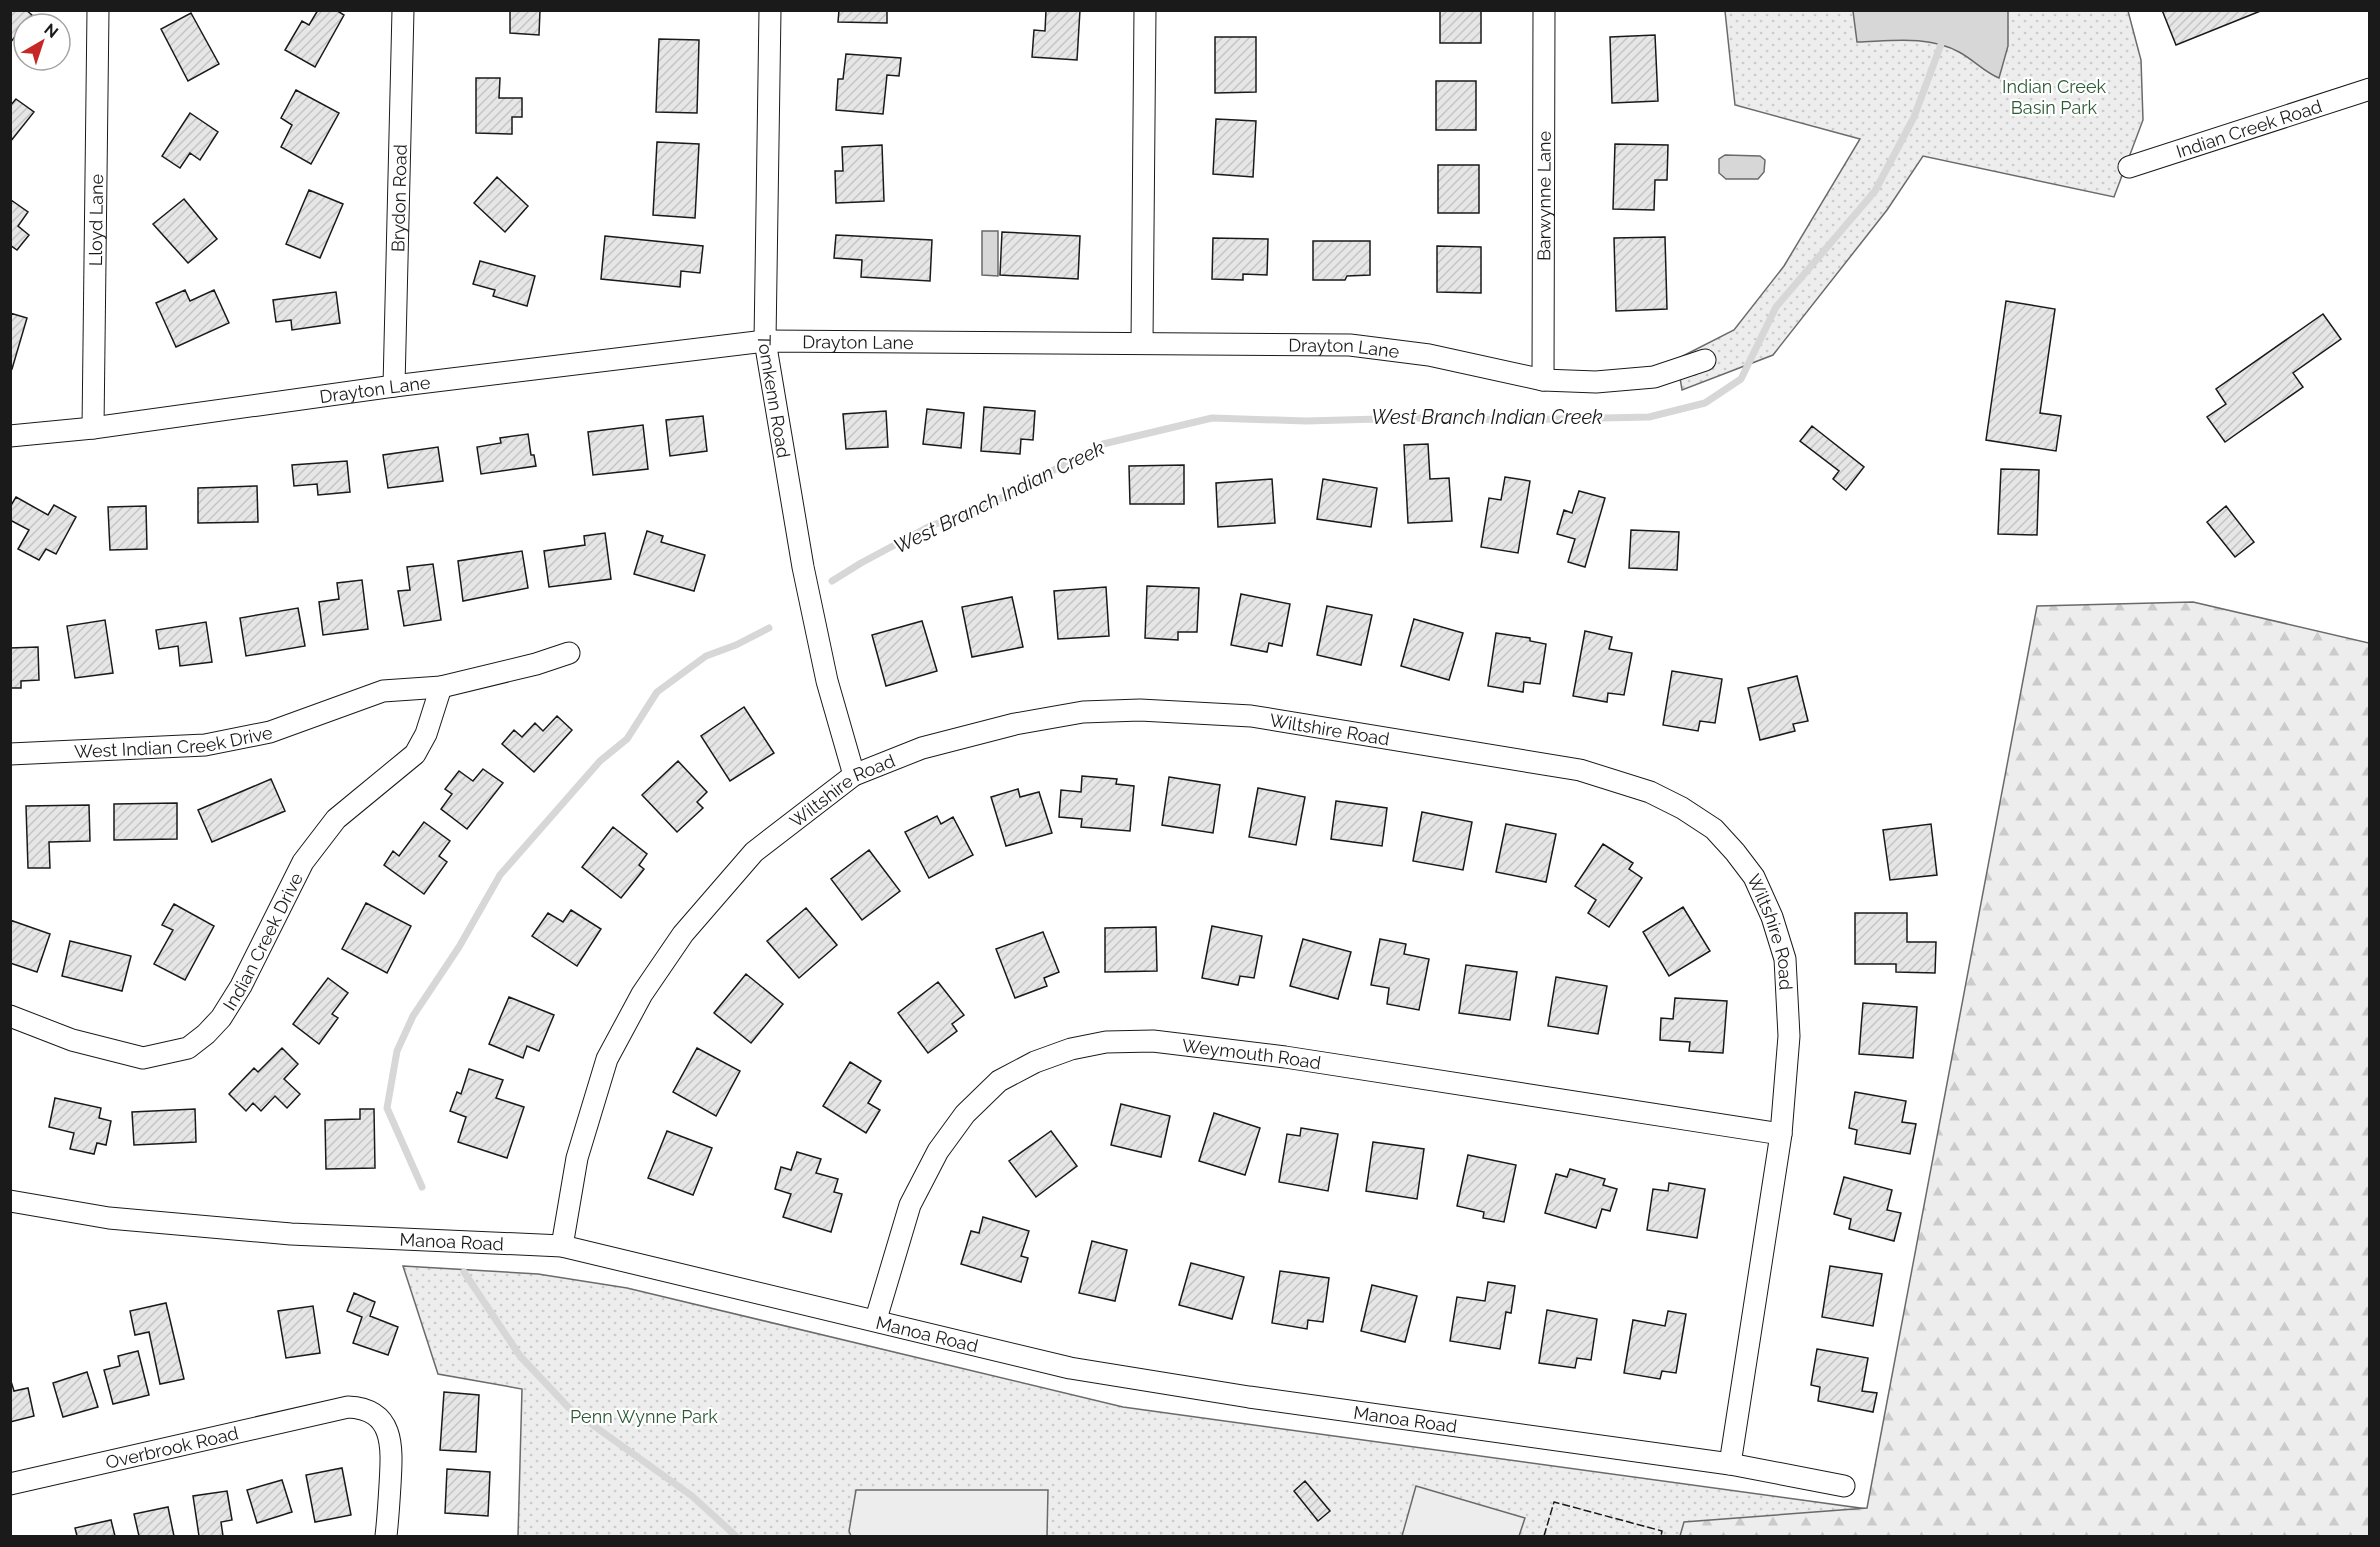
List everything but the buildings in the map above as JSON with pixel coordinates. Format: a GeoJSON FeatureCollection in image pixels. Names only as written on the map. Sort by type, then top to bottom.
{"type":"FeatureCollection","features":[{"type":"Feature","properties":{"kind":"street","name":"Lloyd Lane"},"geometry":{"type":"LineString","coordinates":[[93,428],[98,10]]}},
{"type":"Feature","properties":{"kind":"street","name":"Brydon Road"},"geometry":{"type":"LineString","coordinates":[[394,386],[403,10]]}},
{"type":"Feature","properties":{"kind":"street","name":"Tomkenn Road"},"geometry":{"type":"LineString","coordinates":[[770,10],[765,341],[803,567],[827,681],[854,775]]}},
{"type":"Feature","properties":{"kind":"street"},"geometry":{"type":"LineString","coordinates":[[1142,342],[1145,10]]}},
{"type":"Feature","properties":{"kind":"street","name":"Barwynne Lane"},"geometry":{"type":"LineString","coordinates":[[1543,380],[1544,10]]}},
{"type":"Feature","properties":{"kind":"street","name":"Indian Creek Road"},"geometry":{"type":"LineString","coordinates":[[2129,167],[2370,89]]}},
{"type":"Feature","properties":{"kind":"street","name":"Drayton Lane"},"geometry":{"type":"LineString","coordinates":[[10,436],[93,428],[394,386],[765,341],[1350,345],[1429,355],[1543,380],[1596,382],[1654,377],[1705,360]]}},
{"type":"Feature","properties":{"kind":"street"},"geometry":{"type":"LineString","coordinates":[[441,687],[569,653]]}},
{"type":"Feature","properties":{"kind":"street","name":"West Indian Creek Drive"},"geometry":{"type":"LineString","coordinates":[[10,754],[205,746],[270,732],[383,691],[441,687]]}},
{"type":"Feature","properties":{"kind":"street","name":"Indian Creek Drive"},"geometry":{"type":"LineString","coordinates":[[10,1016],[72,1040],[143,1058],[188,1048],[221,1018],[236,994],[303,862],[336,819],[415,754],[426,734],[441,687]]}},
{"type":"Feature","properties":{"kind":"street","name":"Wiltshire Road"},"geometry":{"type":"LineString","coordinates":[[562,1246],[577,1158],[607,1059],[642,994],[683,934],[754,852],[854,775],[922,748],[1015,724],[1083,712],[1140,710],[1263,718],[1580,770],[1650,792],[1682,808],[1714,829],[1754,878],[1772,917],[1785,959],[1789,1036],[1781,1134],[1730,1464]]}},
{"type":"Feature","properties":{"kind":"street","name":"Weymouth Road"},"geometry":{"type":"LineString","coordinates":[[876,1319],[910,1205],[938,1151],[965,1114],[999,1081],[1035,1062],[1071,1049],[1094,1044],[1153,1041],[1285,1057],[1781,1134]]}},
{"type":"Feature","properties":{"kind":"street","name":"Manoa Road"},"geometry":{"type":"LineString","coordinates":[[10,1201],[109,1218],[279,1233],[562,1246],[876,1319],[1081,1370],[1249,1397],[1730,1464],[1845,1486]]}},
{"type":"Feature","properties":{"kind":"street","name":"Overbrook Road"},"geometry":{"type":"LineString","coordinates":[[10,1484],[348,1407],[358,1407],[373,1413],[386,1428],[391,1440],[386,1536]]}},
{"type":"Feature","properties":{"kind":"green space","name":"Indian Creek Basin Park"},"geometry":{"type":"Polygon","coordinates":[[[1725,11],[2128,11],[2141,60],[2143,120],[2114,197],[1923,156],[1887,210],[1773,355],[1682,390],[1677,359],[1734,330],[1784,266],[1860,139],[1735,105],[1725,11]]]}},
{"type":"Feature","properties":{"kind":"green space"},"geometry":{"type":"Polygon","coordinates":[[[2193,602],[2369,643],[2369,1536],[1680,1536],[1684,1522],[1867,1508],[2037,606],[2193,602]]]}},
{"type":"Feature","properties":{"kind":"green space","name":"Penn Wynne Park"},"geometry":{"type":"Polygon","coordinates":[[[403,1266],[538,1274],[627,1288],[1123,1407],[1889,1512],[1885,1536],[518,1536],[522,1389],[438,1374],[403,1266]]]}},
{"type":"Feature","properties":{"kind":"shaded area"},"geometry":{"type":"Polygon","coordinates":[[[1853,11],[2008,11],[2008,46],[1999,78],[1959,52],[1935,43],[1909,40],[1857,42],[1853,11]]]}},
{"type":"Feature","properties":{"kind":"shaded area"},"geometry":{"type":"Polygon","coordinates":[[[1725,155],[1760,156],[1765,160],[1764,172],[1758,179],[1726,179],[1719,173],[1719,159],[1725,155]]]}},
{"type":"Feature","properties":{"kind":"shaded area"},"geometry":{"type":"Polygon","coordinates":[[[982,231],[998,231],[998,276],[982,275],[982,231]]]}},
{"type":"Feature","properties":{"kind":"shaded area"},"geometry":{"type":"Polygon","coordinates":[[[1416,1486],[1525,1518],[1519,1536],[1402,1536],[1416,1486]]]}},
{"type":"Feature","properties":{"kind":"shaded area"},"geometry":{"type":"Polygon","coordinates":[[[856,1490],[1048,1490],[1047,1536],[851,1536],[849,1531],[856,1490]]]}},
{"type":"Feature","properties":{"kind":"waterway","name":"West Branch Indian Creek"},"geometry":{"type":"LineString","coordinates":[[832,581],[930,526],[984,507],[1103,444],[1212,418],[1306,421],[1649,417],[1705,403],[1741,379],[1776,307],[1875,191],[1914,117],[1943,39]]}},
{"type":"Feature","properties":{"kind":"waterway","name":"West Branch Indian Creek"},"geometry":{"type":"LineString","coordinates":[[422,1187],[387,1108],[397,1051],[413,1016],[459,947],[500,875],[600,761],[627,739],[657,692],[706,656],[736,645],[769,628]]}},
{"type":"Feature","properties":{"kind":"waterway","name":"West Branch Indian Creek"},"geometry":{"type":"LineString","coordinates":[[464,1272],[520,1356],[569,1408],[692,1496],[736,1536]]}},
{"type":"Feature","properties":{"kind":"fence"},"geometry":{"type":"LineString","coordinates":[[1544,1536],[1554,1502],[1662,1531],[1661,1536]]}}]}
